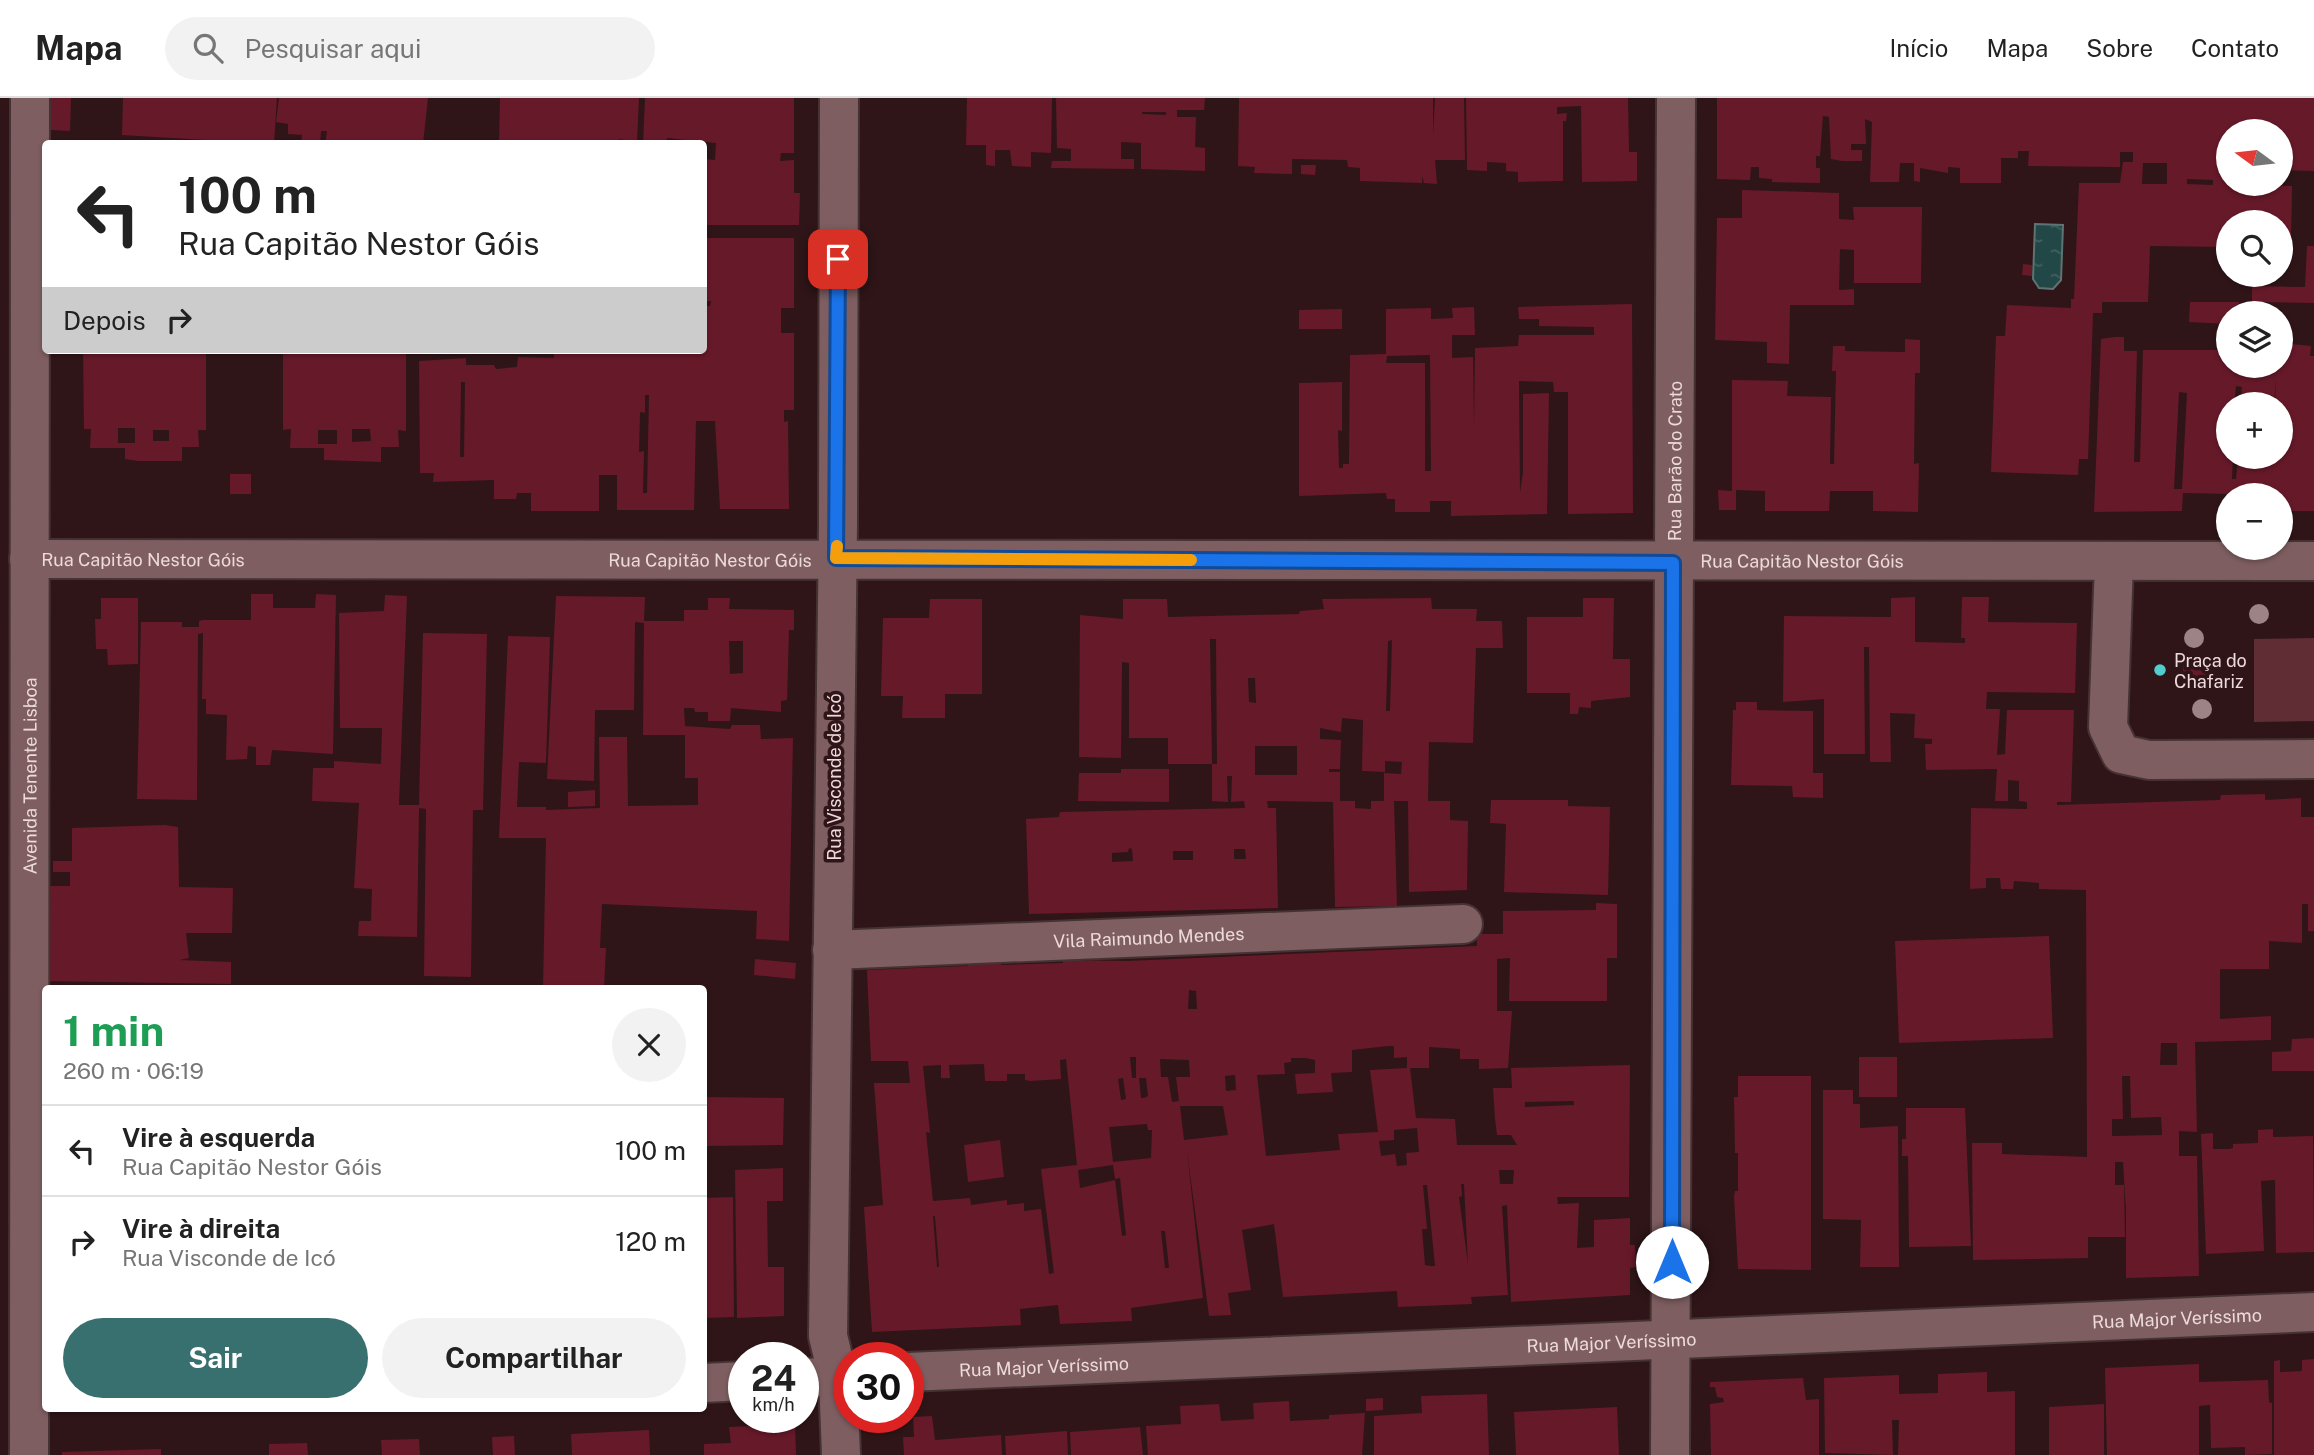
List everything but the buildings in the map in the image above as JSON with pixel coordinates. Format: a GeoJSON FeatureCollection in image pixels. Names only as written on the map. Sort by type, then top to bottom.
{"type":"FeatureCollection","features":[{"type":"Feature","properties":{"kind":"street","name":"Avenida Tenente Lisboa"},"geometry":{"type":"LineString","coordinates":[[29,1455],[38,1403],[29,559],[30,98]]}},
{"type":"Feature","properties":{"kind":"street","name":"Rua Visconde de Icó"},"geometry":{"type":"LineString","coordinates":[[839,98],[828,1336],[830,1377],[841,1455]]}},
{"type":"Feature","properties":{"kind":"street","name":"Rua Barão do Crato"},"geometry":{"type":"LineString","coordinates":[[1670,1455],[1676,98]]}},
{"type":"Feature","properties":{"kind":"street","name":"Rua Capitão Nestor Góis"},"geometry":{"type":"LineString","coordinates":[[29,559],[836,558],[1673,563],[2314,561]]}},
{"type":"Feature","properties":{"kind":"street"},"geometry":{"type":"LineString","coordinates":[[2114,563],[2108,727],[2121,754],[2149,760],[2314,758]]}},
{"type":"Feature","properties":{"kind":"street","name":"Vila Raimundo Mendes"},"geometry":{"type":"LineString","coordinates":[[832,950],[1463,924]]}},
{"type":"Feature","properties":{"kind":"street","name":"Rua Major Veríssimo"},"geometry":{"type":"LineString","coordinates":[[924,1371],[2314,1312]]}},
{"type":"Feature","properties":{"kind":"street"},"geometry":{"type":"LineString","coordinates":[[707,1383],[728,1382]]}},
{"type":"Feature","properties":{"kind":"shaded area"},"geometry":{"type":"Polygon","coordinates":[[[2314,638],[2314,721],[2254,722],[2254,639],[2314,638]]]}},
{"type":"Feature","properties":{"kind":"water"},"geometry":{"type":"Polygon","coordinates":[[[2035,224],[2063,225],[2061,280],[2053,289],[2039,288],[2033,279],[2035,224]]]}},
{"type":"Feature","properties":{"kind":"slow traffic"},"geometry":{"type":"LineString","coordinates":[[837,546],[836,558],[1191,560]]}},
{"type":"Feature","properties":{"kind":"place","name":"Praça do Chafariz"},"geometry":{"type":"Point","coordinates":[2160,670]}},
{"type":"Feature","properties":{"kind":"route"},"geometry":{"type":"LineString","coordinates":[[838,259],[836,558],[1673,563],[1672,1262]]}}]}
